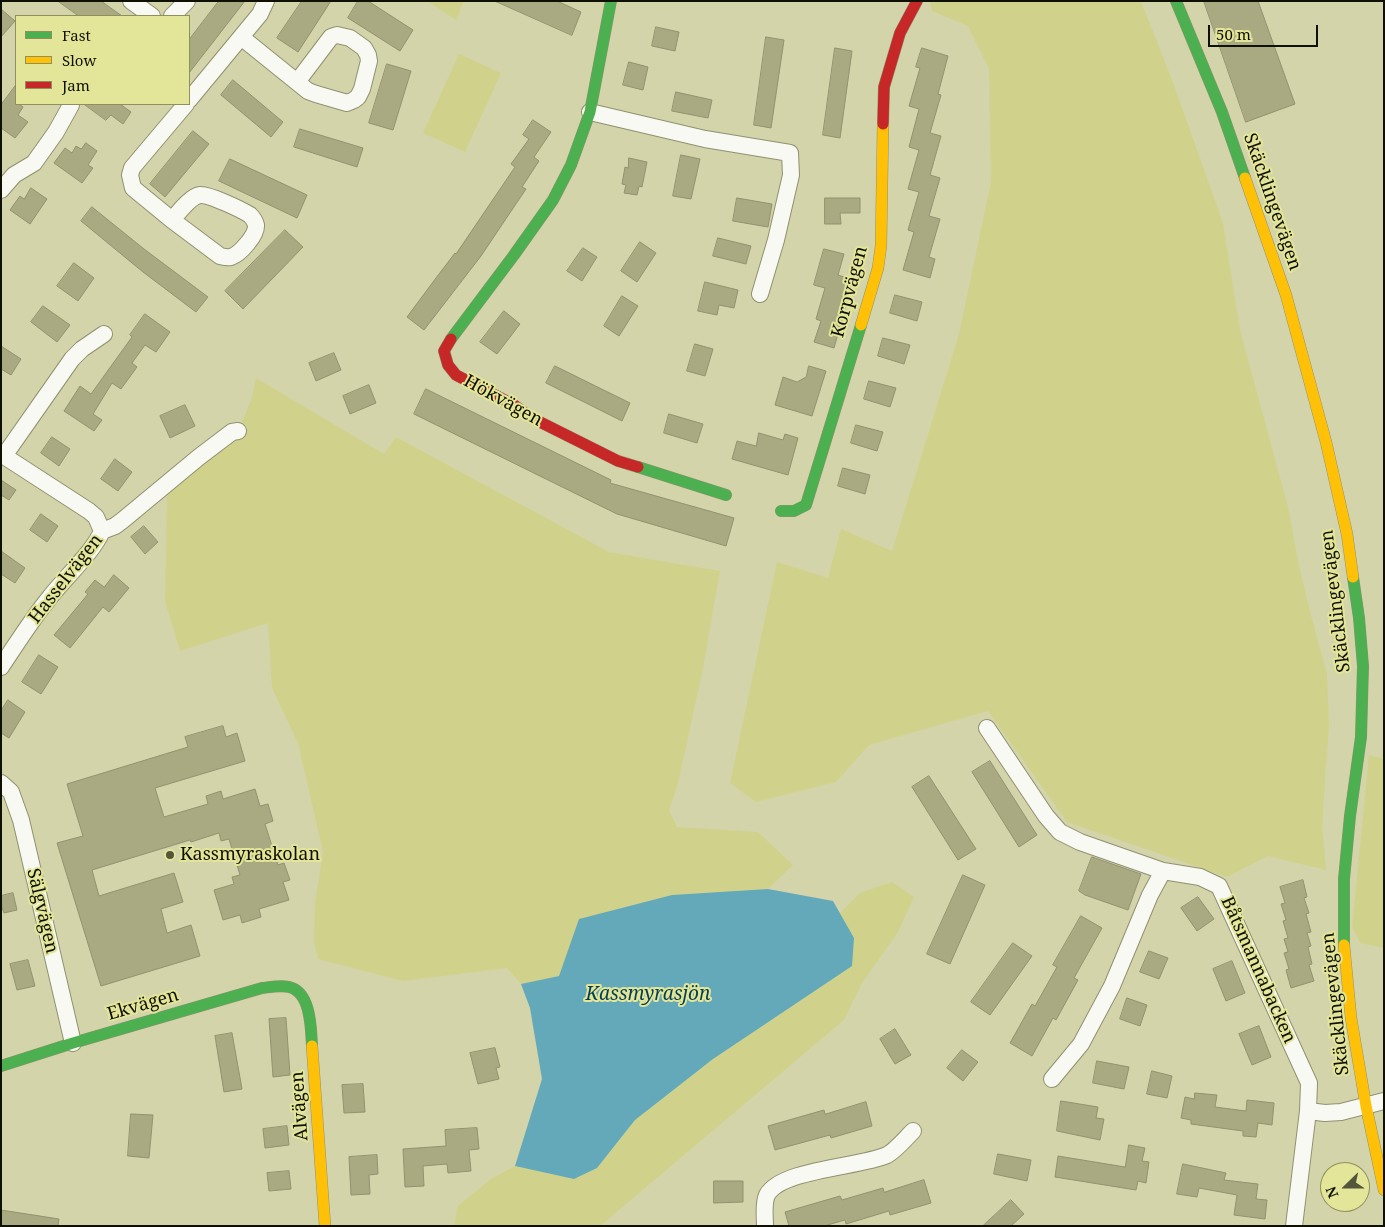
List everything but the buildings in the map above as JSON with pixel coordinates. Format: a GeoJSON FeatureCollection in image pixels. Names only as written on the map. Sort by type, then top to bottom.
{"type":"FeatureCollection","features":[{"type":"Feature","properties":{"kind":"street"},"geometry":{"type":"LineString","coordinates":[[131,1],[151,15]]}},
{"type":"Feature","properties":{"kind":"street"},"geometry":{"type":"LineString","coordinates":[[173,15],[187,1]]}},
{"type":"Feature","properties":{"kind":"street"},"geometry":{"type":"LineString","coordinates":[[190,99],[242,38],[260,14],[266,1]]}},
{"type":"Feature","properties":{"kind":"street","name":"Korpvägen"},"geometry":{"type":"LineString","coordinates":[[781,511],[790,512],[806,505],[878,268],[881,246],[884,87],[900,32],[917,1]]}},
{"type":"Feature","properties":{"kind":"street","name":"Skäcklingevägen"},"geometry":{"type":"LineString","coordinates":[[1176,1],[1222,112],[1286,295],[1326,442],[1347,534],[1359,618],[1363,666],[1361,737],[1350,816],[1344,879],[1344,955],[1351,1018],[1366,1106],[1384,1190]]}},
{"type":"Feature","properties":{"kind":"street","name":"Hökvägen"},"geometry":{"type":"LineString","coordinates":[[608,2],[590,112],[571,165],[553,200],[451,338],[444,351],[448,365],[456,374],[514,405],[532,418],[618,461],[726,495]]}},
{"type":"Feature","properties":{"kind":"street"},"geometry":{"type":"LineString","coordinates":[[242,38],[297,82],[308,90],[347,103],[358,97],[362,89],[369,61],[368,54],[364,48],[350,38],[337,35],[331,37],[297,82]]}},
{"type":"Feature","properties":{"kind":"street"},"geometry":{"type":"LineString","coordinates":[[1,190],[14,175],[34,163],[56,132],[71,105]]}},
{"type":"Feature","properties":{"kind":"street"},"geometry":{"type":"LineString","coordinates":[[172,220],[192,198],[200,195],[237,208],[251,216],[256,224],[247,244],[237,254],[227,258],[215,253],[172,220],[134,188],[130,175],[132,168],[185,105]]}},
{"type":"Feature","properties":{"kind":"street"},"geometry":{"type":"LineString","coordinates":[[590,112],[705,138],[790,153],[791,175],[776,240],[760,294]]}},
{"type":"Feature","properties":{"kind":"street"},"geometry":{"type":"LineString","coordinates":[[102,531],[96,517],[89,511],[3,455],[72,359],[82,349],[104,334]]}},
{"type":"Feature","properties":{"kind":"street","name":"Hasselvägen"},"geometry":{"type":"LineString","coordinates":[[1,667],[36,614],[87,553],[102,531],[124,520],[199,457],[232,432],[238,431]]}},
{"type":"Feature","properties":{"kind":"street","name":"Båtsmannabacken"},"geometry":{"type":"LineString","coordinates":[[987,728],[1046,816],[1060,832],[1080,842],[1162,871],[1200,877],[1219,886],[1309,1083],[1310,1098],[1294,1226]]}},
{"type":"Feature","properties":{"kind":"street","name":"Sälgvägen"},"geometry":{"type":"LineString","coordinates":[[1,783],[11,792],[21,820],[72,1043]]}},
{"type":"Feature","properties":{"kind":"street"},"geometry":{"type":"LineString","coordinates":[[1052,1079],[1081,1044],[1112,986],[1150,894],[1162,871]]}},
{"type":"Feature","properties":{"kind":"street","name":"Ekvägen"},"geometry":{"type":"LineString","coordinates":[[1,1066],[72,1043],[262,988],[280,985],[295,988]]}},
{"type":"Feature","properties":{"kind":"street","name":"Alvägen"},"geometry":{"type":"LineString","coordinates":[[295,988],[305,999],[310,1015],[325,1226]]}},
{"type":"Feature","properties":{"kind":"street"},"geometry":{"type":"LineString","coordinates":[[1308,1111],[1341,1112],[1384,1101]]}},
{"type":"Feature","properties":{"kind":"street"},"geometry":{"type":"LineString","coordinates":[[766,1226],[764,1204],[772,1189],[782,1183],[811,1172],[889,1154],[913,1131]]}},
{"type":"Feature","properties":{"kind":"green space"},"geometry":{"type":"Polygon","coordinates":[[[427,1],[464,1],[456,20],[427,1]]]}},
{"type":"Feature","properties":{"kind":"green space"},"geometry":{"type":"Polygon","coordinates":[[[930,1],[1141,1],[1174,85],[1223,223],[1240,330],[1288,507],[1299,566],[1327,674],[1329,724],[1322,825],[1326,870],[1268,856],[1227,877],[1067,822],[988,711],[869,745],[836,782],[756,802],[730,783],[777,562],[828,578],[841,529],[892,551],[959,334],[991,182],[989,69],[968,26],[932,11],[930,1]]]}},
{"type":"Feature","properties":{"kind":"green space"},"geometry":{"type":"Polygon","coordinates":[[[459,54],[501,73],[465,152],[423,133],[459,54]]]}},
{"type":"Feature","properties":{"kind":"green space"},"geometry":{"type":"Polygon","coordinates":[[[256,378],[384,454],[396,437],[609,552],[720,571],[703,668],[678,784],[669,810],[677,827],[758,832],[793,865],[768,889],[672,895],[580,919],[559,976],[521,984],[507,968],[403,981],[318,959],[314,941],[315,902],[323,852],[298,743],[272,688],[268,623],[180,651],[165,601],[167,492],[235,441],[252,397],[256,378]]]}},
{"type":"Feature","properties":{"kind":"green space"},"geometry":{"type":"Polygon","coordinates":[[[1369,755],[1384,759],[1384,948],[1360,943],[1352,927],[1369,755]]]}},
{"type":"Feature","properties":{"kind":"green space"},"geometry":{"type":"Polygon","coordinates":[[[892,882],[914,897],[898,932],[862,983],[844,1020],[600,1226],[454,1226],[458,1206],[491,1179],[515,1166],[574,1179],[597,1168],[635,1120],[713,1059],[854,938],[840,913],[860,893],[892,882]]]}},
{"type":"Feature","properties":{"kind":"water","name":"Kassmyrasjön"},"geometry":{"type":"Polygon","coordinates":[[[768,889],[833,901],[854,938],[852,966],[713,1059],[635,1120],[597,1168],[574,1179],[515,1166],[542,1079],[530,1008],[521,984],[559,976],[579,919],[672,895],[768,889]]]}},
{"type":"Feature","properties":{"kind":"traffic: fast"},"geometry":{"type":"LineString","coordinates":[[451,339],[553,200],[571,165],[590,112],[611,1]]}},
{"type":"Feature","properties":{"kind":"traffic: fast"},"geometry":{"type":"LineString","coordinates":[[1176,1],[1222,112],[1245,178]]}},
{"type":"Feature","properties":{"kind":"traffic: fast"},"geometry":{"type":"LineString","coordinates":[[781,511],[794,511],[806,505],[861,325]]}},
{"type":"Feature","properties":{"kind":"traffic: fast"},"geometry":{"type":"LineString","coordinates":[[638,467],[726,495]]}},
{"type":"Feature","properties":{"kind":"traffic: fast"},"geometry":{"type":"LineString","coordinates":[[1344,945],[1344,879],[1350,816],[1361,737],[1363,666],[1353,577]]}},
{"type":"Feature","properties":{"kind":"traffic: fast"},"geometry":{"type":"LineString","coordinates":[[1,1066],[262,988],[276,986],[289,987],[296,990],[302,996],[308,1012],[312,1046]]}},
{"type":"Feature","properties":{"kind":"traffic: slow"},"geometry":{"type":"LineString","coordinates":[[861,325],[878,268],[881,246],[883,124]]}},
{"type":"Feature","properties":{"kind":"traffic: slow"},"geometry":{"type":"LineString","coordinates":[[1245,178],[1286,295],[1326,442],[1347,534],[1353,577]]}},
{"type":"Feature","properties":{"kind":"traffic: slow"},"geometry":{"type":"LineString","coordinates":[[1344,945],[1351,1018],[1366,1106],[1384,1190]]}},
{"type":"Feature","properties":{"kind":"traffic: slow"},"geometry":{"type":"LineString","coordinates":[[312,1046],[325,1226]]}},
{"type":"Feature","properties":{"kind":"traffic: jam"},"geometry":{"type":"LineString","coordinates":[[883,124],[884,87],[900,33],[917,1]]}},
{"type":"Feature","properties":{"kind":"traffic: jam"},"geometry":{"type":"LineString","coordinates":[[451,339],[444,351],[448,365],[456,375],[514,405],[532,418],[618,461],[638,467]]}},
{"type":"Feature","properties":{"kind":"place","name":"Kassmyraskolan"},"geometry":{"type":"Point","coordinates":[170,855]}}]}
